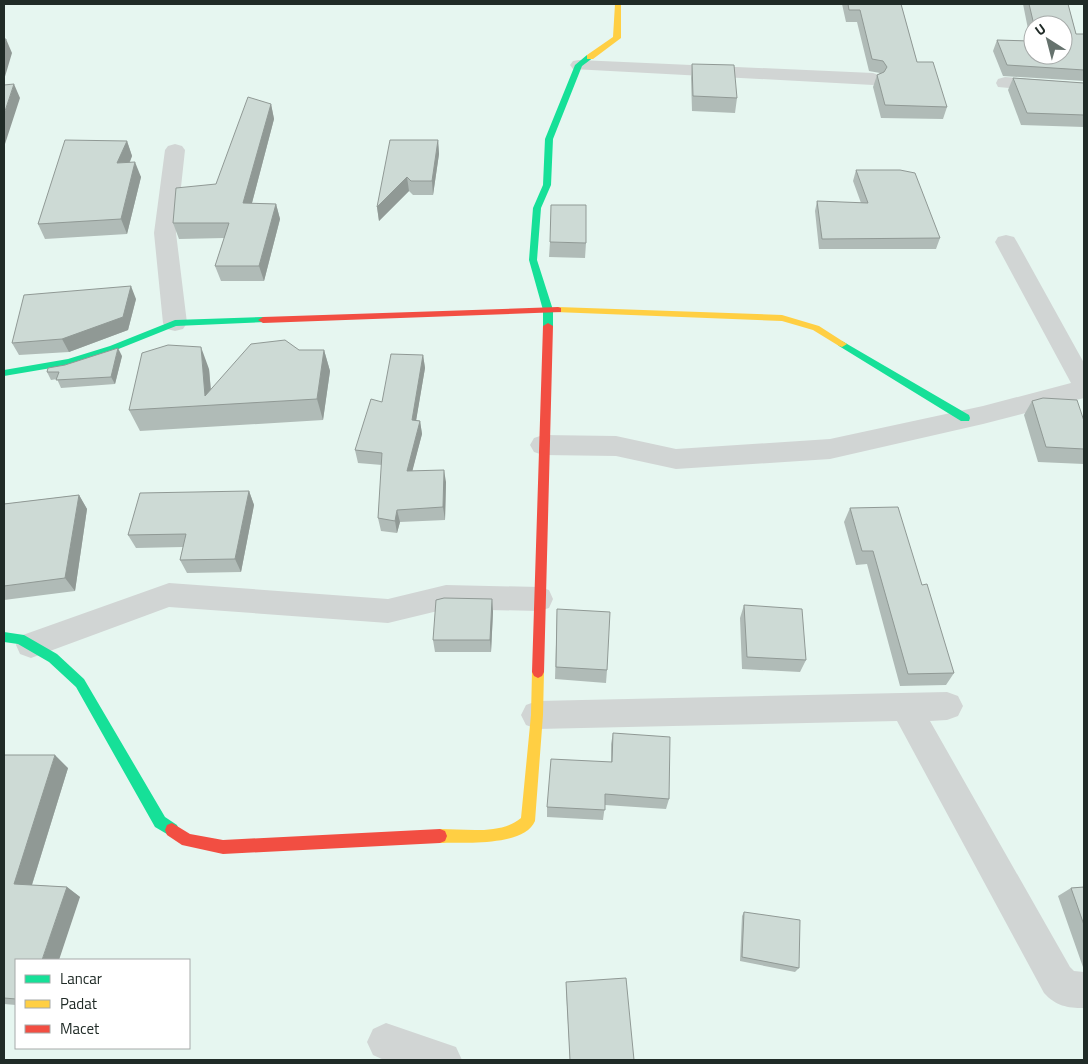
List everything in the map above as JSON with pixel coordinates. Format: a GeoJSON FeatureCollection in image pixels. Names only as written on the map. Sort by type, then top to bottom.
{"type":"FeatureCollection","features":[{"type":"Feature","properties":{"kind":"street"},"geometry":{"type":"LineString","coordinates":[[4,637],[20,639],[53,658],[80,682],[160,822],[186,840],[223,847],[505,833],[519,830],[528,821],[537,715],[548,310],[533,260],[538,208],[546,185],[549,139],[579,65],[617,38],[618,4]]}},
{"type":"Feature","properties":{"kind":"street"},"geometry":{"type":"LineString","coordinates":[[579,65],[873,79]]}},
{"type":"Feature","properties":{"kind":"street"},"geometry":{"type":"LineString","coordinates":[[1005,83],[1084,90]]}},
{"type":"Feature","properties":{"kind":"street"},"geometry":{"type":"LineString","coordinates":[[175,150],[165,233],[175,323]]}},
{"type":"Feature","properties":{"kind":"street"},"geometry":{"type":"LineString","coordinates":[[1006,242],[1084,384]]}},
{"type":"Feature","properties":{"kind":"street"},"geometry":{"type":"LineString","coordinates":[[4,373],[67,362],[136,340],[175,323],[548,310],[782,318],[816,328],[965,418]]}},
{"type":"Feature","properties":{"kind":"street"},"geometry":{"type":"LineString","coordinates":[[543,445],[616,446],[676,459],[830,449],[1084,389]]}},
{"type":"Feature","properties":{"kind":"street"},"geometry":{"type":"LineString","coordinates":[[31,645],[169,595],[388,611],[446,598],[539,599]]}},
{"type":"Feature","properties":{"kind":"street"},"geometry":{"type":"LineString","coordinates":[[537,715],[948,706]]}},
{"type":"Feature","properties":{"kind":"street"},"geometry":{"type":"LineString","coordinates":[[906,708],[1057,980],[1065,989],[1084,990]]}},
{"type":"Feature","properties":{"kind":"street"},"geometry":{"type":"LineString","coordinates":[[386,1042],[443,1060]]}},
{"type":"Feature","properties":{"kind":"building"},"geometry":{"type":"Polygon","coordinates":[[[848,4],[901,4],[917,62],[933,62],[947,107],[885,105],[877,75],[884,72],[887,67],[883,61],[872,59],[860,10],[849,10],[848,4]]]}},
{"type":"Feature","properties":{"kind":"building"},"geometry":{"type":"Polygon","coordinates":[[[1029,4],[1068,4],[1071,15],[1032,15],[1029,4]]]}},
{"type":"Feature","properties":{"kind":"building"},"geometry":{"type":"Polygon","coordinates":[[[1073,23],[1076,34],[1084,34],[1084,70],[1007,65],[997,40],[1023,41],[1023,65],[1073,65],[1073,23]]]}},
{"type":"Feature","properties":{"kind":"building"},"geometry":{"type":"Polygon","coordinates":[[[692,64],[734,65],[737,98],[693,96],[692,64]]]}},
{"type":"Feature","properties":{"kind":"building"},"geometry":{"type":"Polygon","coordinates":[[[1013,78],[1084,83],[1084,115],[1027,113],[1013,78]]]}},
{"type":"Feature","properties":{"kind":"building"},"geometry":{"type":"Polygon","coordinates":[[[14,84],[4,114],[4,85],[14,84]]]}},
{"type":"Feature","properties":{"kind":"building"},"geometry":{"type":"Polygon","coordinates":[[[248,97],[271,104],[243,203],[276,204],[259,266],[215,266],[229,223],[173,223],[176,188],[216,184],[248,97]]]}},
{"type":"Feature","properties":{"kind":"building"},"geometry":{"type":"Polygon","coordinates":[[[65,140],[127,141],[117,163],[135,162],[121,219],[38,224],[65,140]]]}},
{"type":"Feature","properties":{"kind":"building"},"geometry":{"type":"Polygon","coordinates":[[[390,140],[438,140],[432,181],[411,181],[407,177],[377,207],[390,140]]]}},
{"type":"Feature","properties":{"kind":"building"},"geometry":{"type":"Polygon","coordinates":[[[856,170],[900,170],[915,173],[940,238],[822,239],[817,201],[868,203],[856,170]]]}},
{"type":"Feature","properties":{"kind":"building"},"geometry":{"type":"Polygon","coordinates":[[[551,205],[586,205],[586,243],[550,242],[551,205]]]}},
{"type":"Feature","properties":{"kind":"building"},"geometry":{"type":"Polygon","coordinates":[[[131,286],[123,317],[62,339],[12,343],[24,295],[131,286]]]}},
{"type":"Feature","properties":{"kind":"building"},"geometry":{"type":"Polygon","coordinates":[[[285,340],[299,350],[324,350],[317,399],[129,410],[142,353],[168,345],[201,347],[205,396],[251,344],[285,340]]]}},
{"type":"Feature","properties":{"kind":"building"},"geometry":{"type":"Polygon","coordinates":[[[118,348],[111,377],[56,380],[59,372],[47,372],[48,368],[65,365],[118,348]]]}},
{"type":"Feature","properties":{"kind":"building"},"geometry":{"type":"Polygon","coordinates":[[[391,354],[423,355],[412,420],[420,421],[407,471],[444,470],[443,507],[397,510],[395,521],[378,518],[382,453],[355,450],[371,399],[382,402],[391,354]]]}},
{"type":"Feature","properties":{"kind":"building"},"geometry":{"type":"Polygon","coordinates":[[[1043,398],[1077,400],[1084,421],[1084,449],[1046,447],[1032,401],[1043,398]]]}},
{"type":"Feature","properties":{"kind":"building"},"geometry":{"type":"Polygon","coordinates":[[[249,491],[235,559],[180,560],[186,534],[128,535],[140,493],[249,491]]]}},
{"type":"Feature","properties":{"kind":"building"},"geometry":{"type":"Polygon","coordinates":[[[79,495],[65,578],[4,586],[4,504],[79,495]]]}},
{"type":"Feature","properties":{"kind":"building"},"geometry":{"type":"Polygon","coordinates":[[[898,507],[922,585],[927,584],[954,673],[908,674],[873,551],[862,551],[850,508],[898,507]]]}},
{"type":"Feature","properties":{"kind":"building"},"geometry":{"type":"Polygon","coordinates":[[[444,598],[492,599],[490,640],[433,640],[436,600],[444,598]]]}},
{"type":"Feature","properties":{"kind":"building"},"geometry":{"type":"Polygon","coordinates":[[[744,605],[802,609],[806,660],[747,657],[744,605]]]}},
{"type":"Feature","properties":{"kind":"building"},"geometry":{"type":"Polygon","coordinates":[[[557,609],[610,612],[607,670],[556,667],[557,609]]]}},
{"type":"Feature","properties":{"kind":"building"},"geometry":{"type":"Polygon","coordinates":[[[613,733],[670,737],[669,799],[605,794],[605,810],[547,807],[551,759],[612,762],[613,733]]]}},
{"type":"Feature","properties":{"kind":"building"},"geometry":{"type":"Polygon","coordinates":[[[4,755],[55,755],[14,884],[67,887],[42,959],[15,959],[15,999],[4,998],[4,755]]]}},
{"type":"Feature","properties":{"kind":"building"},"geometry":{"type":"Polygon","coordinates":[[[1084,887],[1084,925],[1071,888],[1084,887]]]}},
{"type":"Feature","properties":{"kind":"building"},"geometry":{"type":"Polygon","coordinates":[[[744,912],[800,920],[799,968],[742,957],[744,912]]]}},
{"type":"Feature","properties":{"kind":"building"},"geometry":{"type":"Polygon","coordinates":[[[626,978],[634,1060],[570,1060],[566,982],[626,978]]]}},
{"type":"Feature","properties":{"kind":"traffic: fast"},"geometry":{"type":"LineString","coordinates":[[548,326],[548,310],[533,260],[537,208],[547,185],[549,139],[579,65],[590,57]]}},
{"type":"Feature","properties":{"kind":"traffic: fast"},"geometry":{"type":"LineString","coordinates":[[4,373],[69,362],[113,348],[175,323],[263,320]]}},
{"type":"Feature","properties":{"kind":"traffic: fast"},"geometry":{"type":"LineString","coordinates":[[842,344],[965,418]]}},
{"type":"Feature","properties":{"kind":"traffic: fast"},"geometry":{"type":"LineString","coordinates":[[4,637],[20,639],[53,658],[80,683],[160,822],[172,830]]}},
{"type":"Feature","properties":{"kind":"traffic: slow"},"geometry":{"type":"LineString","coordinates":[[590,57],[617,38],[618,4]]}},
{"type":"Feature","properties":{"kind":"traffic: slow"},"geometry":{"type":"LineString","coordinates":[[558,310],[782,318],[816,328],[842,344]]}},
{"type":"Feature","properties":{"kind":"traffic: slow"},"geometry":{"type":"LineString","coordinates":[[440,836],[499,834],[521,827],[528,821],[537,715],[538,672]]}},
{"type":"Feature","properties":{"kind":"traffic: jam"},"geometry":{"type":"LineString","coordinates":[[263,320],[558,310]]}},
{"type":"Feature","properties":{"kind":"traffic: jam"},"geometry":{"type":"LineString","coordinates":[[538,672],[548,326]]}},
{"type":"Feature","properties":{"kind":"traffic: jam"},"geometry":{"type":"LineString","coordinates":[[172,830],[187,840],[223,847],[440,836]]}}]}
